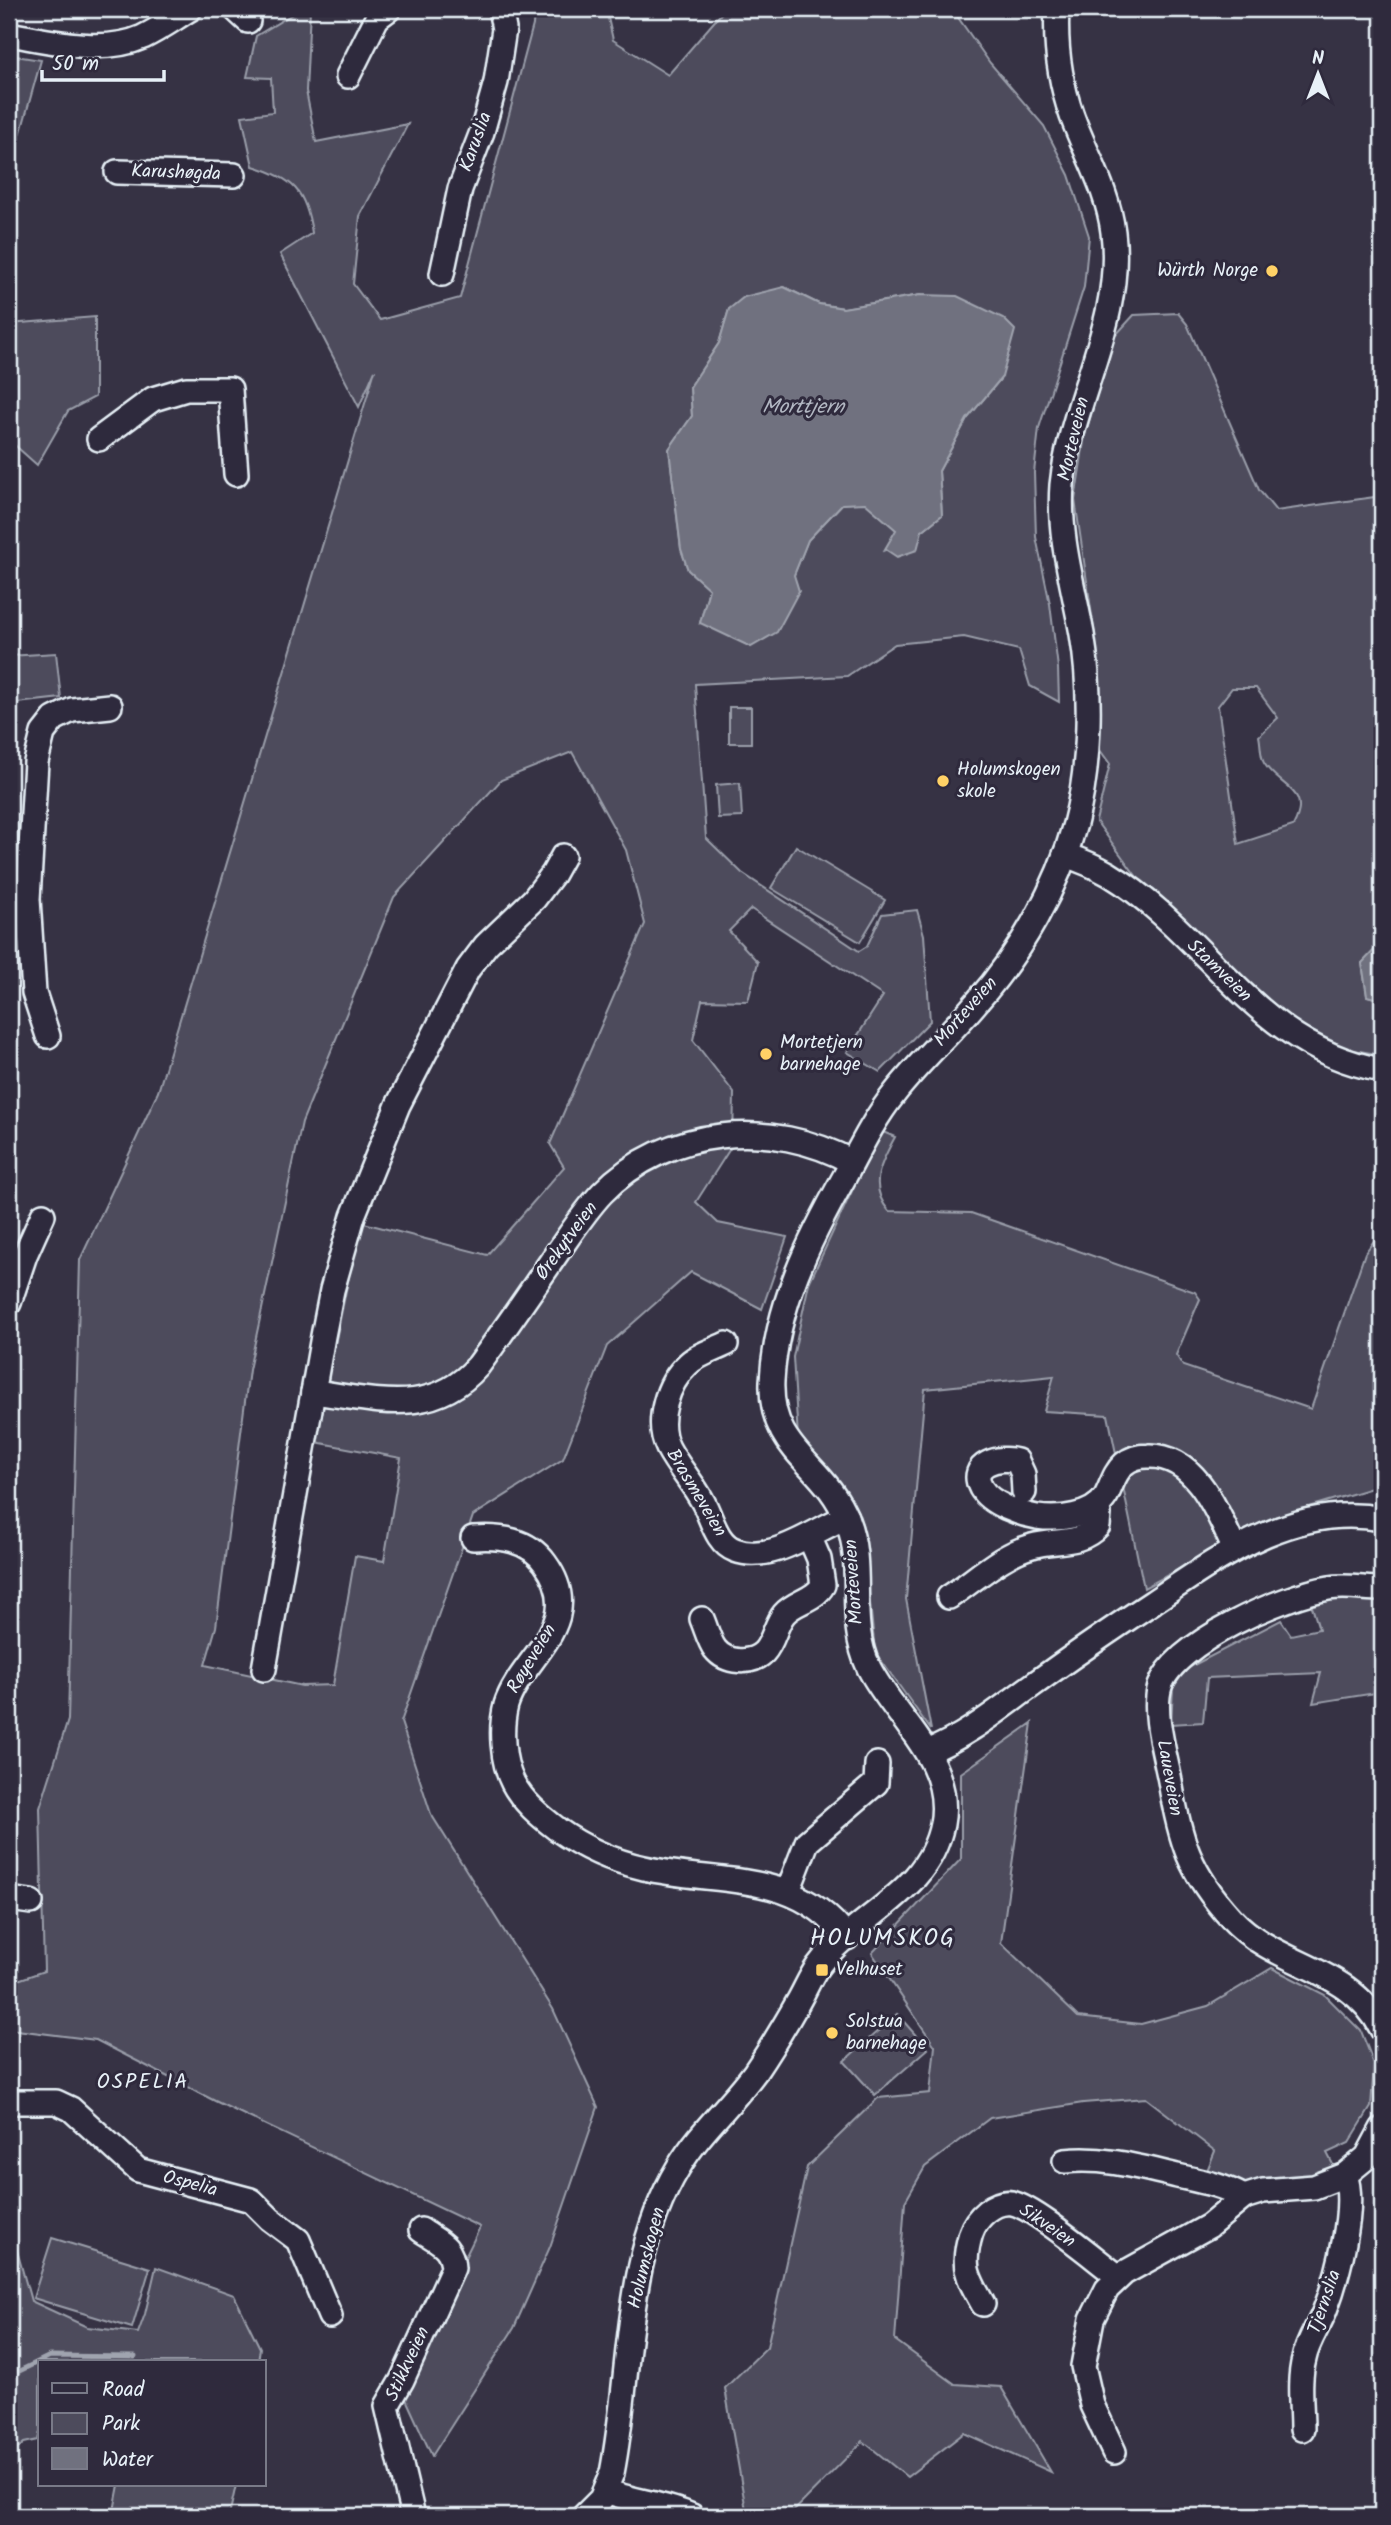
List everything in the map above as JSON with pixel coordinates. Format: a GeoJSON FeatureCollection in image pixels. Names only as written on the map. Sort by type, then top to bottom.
{"type":"FeatureCollection","features":[{"type":"Feature","properties":{"kind":"street"},"geometry":{"type":"LineString","coordinates":[[9,34],[59,43],[103,46],[144,37],[190,9]]}},
{"type":"Feature","properties":{"kind":"street"},"geometry":{"type":"LineString","coordinates":[[348,76],[377,18],[389,9]]}},
{"type":"Feature","properties":{"kind":"street","name":"Karuslia"},"geometry":{"type":"LineString","coordinates":[[442,274],[460,189],[482,132],[496,82],[503,29],[500,9]]}},
{"type":"Feature","properties":{"kind":"street","name":"Morteveien"},"geometry":{"type":"LineString","coordinates":[[853,1934],[916,1877],[936,1845],[943,1816],[943,1799],[940,1780],[927,1752],[878,1683],[862,1650],[856,1618],[855,1547],[846,1517],[833,1492],[795,1452],[782,1434],[775,1414],[772,1391],[774,1367],[781,1326],[799,1264],[871,1127],[893,1095],[983,995],[1007,963],[1034,920],[1065,855],[1076,818],[1083,780],[1087,688],[1082,638],[1062,532],[1063,482],[1070,443],[1109,309],[1115,257],[1113,229],[1106,197],[1065,94],[1057,48],[1057,9]]}},
{"type":"Feature","properties":{"kind":"street","name":"Karushøgda"},"geometry":{"type":"LineString","coordinates":[[117,172],[234,175]]}},
{"type":"Feature","properties":{"kind":"street"},"geometry":{"type":"LineString","coordinates":[[99,439],[153,400],[186,389],[230,389],[236,474]]}},
{"type":"Feature","properties":{"kind":"street"},"geometry":{"type":"LineString","coordinates":[[48,1037],[34,993],[28,899],[36,762],[43,733],[54,719],[72,710],[110,706]]}},
{"type":"Feature","properties":{"kind":"street","name":"Stamveien"},"geometry":{"type":"LineString","coordinates":[[1065,855],[1093,865],[1128,887],[1160,913],[1248,1000],[1279,1026],[1308,1044],[1344,1060],[1382,1070]]}},
{"type":"Feature","properties":{"kind":"street"},"geometry":{"type":"LineString","coordinates":[[264,1669],[330,1302],[353,1216],[398,1105],[468,969],[486,945],[538,894],[554,874],[563,856]]}},
{"type":"Feature","properties":{"kind":"street","name":"Ørekytveien"},"geometry":{"type":"LineString","coordinates":[[313,1392],[409,1402],[438,1397],[458,1386],[478,1366],[593,1203],[627,1172],[661,1152],[709,1137],[760,1134],[811,1144],[852,1162]]}},
{"type":"Feature","properties":{"kind":"street"},"geometry":{"type":"LineString","coordinates":[[9,1304],[25,1255],[43,1215]]}},
{"type":"Feature","properties":{"kind":"street","name":"Brasmeveien"},"geometry":{"type":"LineString","coordinates":[[726,1344],[689,1363],[668,1393],[664,1407],[664,1439],[704,1503],[722,1541],[735,1550],[759,1553],[808,1536],[846,1517]]}},
{"type":"Feature","properties":{"kind":"street"},"geometry":{"type":"LineString","coordinates":[[1024,1492],[1023,1474],[1017,1461],[1002,1458],[988,1462],[983,1467],[979,1481],[986,1495],[1023,1513],[1059,1518],[1097,1506],[1105,1498],[1119,1469],[1129,1460],[1153,1455],[1169,1459],[1201,1486],[1211,1500],[1234,1548]]}},
{"type":"Feature","properties":{"kind":"street"},"geometry":{"type":"LineString","coordinates":[[950,1597],[1021,1550],[1087,1536],[1098,1526],[1097,1506]]}},
{"type":"Feature","properties":{"kind":"street"},"geometry":{"type":"LineString","coordinates":[[927,1752],[966,1734],[1198,1569],[1234,1548],[1268,1533],[1326,1517],[1357,1516],[1382,1519]]}},
{"type":"Feature","properties":{"kind":"street"},"geometry":{"type":"LineString","coordinates":[[702,1619],[713,1645],[721,1654],[742,1661],[763,1653],[785,1613],[812,1597],[822,1585],[819,1559],[808,1536]]}},
{"type":"Feature","properties":{"kind":"street","name":"Røyeveien"},"geometry":{"type":"LineString","coordinates":[[473,1538],[509,1539],[535,1552],[552,1576],[558,1597],[558,1612],[552,1629],[511,1694],[505,1714],[507,1766],[513,1784],[530,1806],[572,1839],[629,1864],[755,1883],[788,1891],[853,1934]]}},
{"type":"Feature","properties":{"kind":"street","name":"Laueveien"},"geometry":{"type":"LineString","coordinates":[[1382,1589],[1334,1587],[1306,1593],[1264,1609],[1184,1653],[1166,1673],[1159,1689],[1157,1706],[1179,1831],[1189,1860],[1203,1884],[1250,1936],[1350,1989],[1370,2009],[1382,2029]]}},
{"type":"Feature","properties":{"kind":"street"},"geometry":{"type":"LineString","coordinates":[[788,1891],[807,1842],[876,1783],[877,1764]]}},
{"type":"Feature","properties":{"kind":"street","name":"Holumskogen"},"geometry":{"type":"LineString","coordinates":[[583,2516],[596,2505],[606,2491],[612,2473],[639,2274],[661,2201],[691,2147],[756,2070],[814,1972],[828,1955],[853,1934]]}},
{"type":"Feature","properties":{"kind":"street","name":"Ospelia"},"geometry":{"type":"LineString","coordinates":[[9,2102],[56,2102],[71,2109],[138,2169],[251,2200],[270,2219],[298,2240],[330,2316]]}},
{"type":"Feature","properties":{"kind":"street"},"geometry":{"type":"LineString","coordinates":[[1114,2452],[1091,2405],[1083,2366],[1091,2319],[1107,2288],[1119,2277],[1209,2226],[1244,2197],[1263,2191],[1314,2187],[1345,2175],[1367,2157],[1382,2129]]}},
{"type":"Feature","properties":{"kind":"street"},"geometry":{"type":"LineString","coordinates":[[1065,2161],[1093,2159],[1123,2162],[1216,2185],[1244,2197]]}},
{"type":"Feature","properties":{"kind":"street","name":"Tjernslia"},"geometry":{"type":"LineString","coordinates":[[1302,2429],[1300,2376],[1304,2356],[1326,2307],[1338,2263],[1351,2201],[1345,2175]]}},
{"type":"Feature","properties":{"kind":"street","name":"Sikveien"},"geometry":{"type":"LineString","coordinates":[[983,2304],[967,2275],[967,2249],[974,2226],[988,2210],[1000,2204],[1013,2203],[1033,2213],[1119,2277]]}},
{"type":"Feature","properties":{"kind":"street","name":"Stikkveien"},"geometry":{"type":"LineString","coordinates":[[413,2516],[387,2406],[453,2268],[449,2249],[421,2230]]}},
{"type":"Feature","properties":{"kind":"street"},"geometry":{"type":"LineString","coordinates":[[606,2491],[669,2507],[692,2516]]}},
{"type":"Feature","properties":{"kind":"green space"},"geometry":{"type":"Polygon","coordinates":[[[301,9],[310,9],[306,91],[316,142],[408,124],[360,216],[353,284],[380,320],[460,298],[533,25],[534,9],[606,9],[613,40],[668,75],[725,9],[952,9],[990,63],[1044,126],[1069,175],[1089,236],[1084,287],[1039,428],[1034,473],[1036,537],[1050,604],[1058,668],[1059,702],[1030,686],[1019,650],[964,637],[895,644],[847,676],[695,684],[706,838],[742,873],[859,951],[867,946],[882,914],[917,910],[924,935],[930,1021],[880,1072],[847,1052],[883,996],[751,909],[729,931],[758,962],[748,1001],[702,1000],[693,1040],[734,1093],[733,1144],[696,1202],[718,1223],[787,1237],[762,1309],[691,1272],[607,1346],[563,1459],[473,1516],[401,1722],[431,1814],[553,2009],[598,2107],[550,2247],[514,2328],[432,2456],[401,2388],[480,2227],[215,2101],[96,2040],[9,2029],[9,1983],[44,1971],[40,1808],[68,1720],[80,1260],[158,1092],[375,370],[359,407],[280,254],[312,233],[306,206],[295,188],[288,181],[253,166],[242,116],[273,112],[271,78],[247,77],[256,36],[301,9]],[[784,287],[729,309],[719,343],[690,387],[692,416],[669,449],[681,549],[688,570],[709,589],[700,623],[794,575],[808,540],[842,504],[865,502],[897,530],[885,550],[922,531],[942,515],[939,471],[967,419],[1002,377],[920,295],[844,308],[819,304],[784,287]],[[572,752],[501,780],[394,897],[302,1122],[249,1370],[216,1627],[205,1665],[302,1686],[333,1685],[355,1556],[384,1561],[401,1458],[315,1442],[360,1222],[487,1255],[564,1167],[550,1144],[645,924],[626,850],[572,752]]]}},
{"type":"Feature","properties":{"kind":"green space"},"geometry":{"type":"Polygon","coordinates":[[[9,55],[41,60],[9,175],[9,55]]]}},
{"type":"Feature","properties":{"kind":"green space"},"geometry":{"type":"Polygon","coordinates":[[[1178,313],[1187,324],[1259,490],[1276,511],[1382,496],[1382,942],[1362,963],[1367,996],[1382,1000],[1382,1055],[1348,1049],[1286,1018],[1145,888],[1096,821],[1110,764],[1097,746],[1100,714],[1098,657],[1075,500],[1085,435],[1114,337],[1134,315],[1178,313]],[[1232,688],[1218,706],[1238,844],[1293,826],[1298,814],[1297,796],[1270,771],[1263,760],[1259,736],[1278,718],[1256,688],[1232,688]]]}},
{"type":"Feature","properties":{"kind":"green space"},"geometry":{"type":"Polygon","coordinates":[[[95,317],[95,397],[68,411],[37,465],[9,440],[9,324],[95,317]]]}},
{"type":"Feature","properties":{"kind":"green space"},"geometry":{"type":"Polygon","coordinates":[[[56,653],[61,698],[9,704],[9,656],[56,653]]]}},
{"type":"Feature","properties":{"kind":"green space"},"geometry":{"type":"Polygon","coordinates":[[[729,707],[751,707],[751,743],[729,743],[729,707]]]}},
{"type":"Feature","properties":{"kind":"green space"},"geometry":{"type":"Polygon","coordinates":[[[740,783],[742,817],[718,818],[716,785],[740,783]]]}},
{"type":"Feature","properties":{"kind":"green space"},"geometry":{"type":"Polygon","coordinates":[[[796,846],[885,900],[860,942],[771,888],[796,846]]]}},
{"type":"Feature","properties":{"kind":"green space"},"geometry":{"type":"Polygon","coordinates":[[[883,1132],[895,1137],[885,1155],[878,1183],[882,1202],[889,1211],[971,1213],[1195,1292],[1200,1299],[1176,1355],[1183,1366],[1311,1409],[1365,1253],[1382,1230],[1382,1485],[1275,1517],[1144,1588],[1108,1415],[1044,1411],[1054,1376],[925,1389],[906,1599],[931,1730],[875,1652],[862,1524],[829,1471],[798,1438],[793,1357],[809,1283],[865,1163],[883,1132]]]}},
{"type":"Feature","properties":{"kind":"green space"},"geometry":{"type":"Polygon","coordinates":[[[1346,1596],[1382,1602],[1382,1692],[1313,1703],[1321,1673],[1207,1678],[1203,1722],[1171,1724],[1173,1688],[1186,1669],[1281,1620],[1291,1635],[1319,1629],[1310,1600],[1346,1596]]]}},
{"type":"Feature","properties":{"kind":"green space"},"geometry":{"type":"Polygon","coordinates":[[[1032,1723],[1001,1943],[1078,2017],[1141,2024],[1208,2006],[1272,1968],[1325,1995],[1361,2031],[1374,2064],[1371,2107],[1349,2143],[1327,2153],[1340,2178],[1253,2190],[1204,2178],[1215,2151],[1146,2098],[1083,2103],[990,2118],[925,2167],[905,2202],[895,2340],[955,2384],[1001,2387],[1051,2472],[964,2433],[907,2477],[863,2441],[789,2516],[747,2516],[725,2388],[767,2347],[807,2167],[878,2098],[930,2093],[935,2046],[872,1953],[961,1859],[961,1773],[1032,1723]]]}},
{"type":"Feature","properties":{"kind":"green space"},"geometry":{"type":"Polygon","coordinates":[[[897,2014],[928,2049],[875,2095],[844,2061],[897,2014]]]}},
{"type":"Feature","properties":{"kind":"green space"},"geometry":{"type":"Polygon","coordinates":[[[52,2238],[150,2268],[132,2328],[33,2298],[52,2238]]]}},
{"type":"Feature","properties":{"kind":"green space"},"geometry":{"type":"Polygon","coordinates":[[[16,2247],[31,2301],[87,2327],[138,2333],[156,2267],[234,2295],[260,2348],[258,2360],[38,2360],[38,2440],[24,2443],[9,2456],[9,2277],[16,2247]]]}},
{"type":"Feature","properties":{"kind":"green space"},"geometry":{"type":"Polygon","coordinates":[[[119,2486],[236,2486],[229,2516],[113,2516],[119,2486]]]}},
{"type":"Feature","properties":{"kind":"water","name":"Morttjern"},"geometry":{"type":"Polygon","coordinates":[[[784,287],[819,304],[843,308],[920,295],[957,296],[1003,318],[1015,330],[1002,377],[967,419],[939,471],[942,515],[922,531],[917,550],[897,557],[885,549],[896,530],[865,503],[842,504],[808,540],[794,575],[799,591],[777,632],[751,647],[700,623],[709,589],[688,570],[681,549],[669,449],[692,416],[690,387],[719,343],[729,309],[744,297],[784,287]]]}},
{"type":"Feature","properties":{"kind":"water"},"geometry":{"type":"Polygon","coordinates":[[[1382,942],[1382,1000],[1367,996],[1362,963],[1382,942]]]}},
{"type":"Feature","properties":{"kind":"waterway"},"geometry":{"type":"LineString","coordinates":[[42,2360],[50,2356],[135,2357]]}},
{"type":"Feature","properties":{"kind":"waterway"},"geometry":{"type":"LineString","coordinates":[[9,2376],[38,2362]]}},
{"type":"Feature","properties":{"kind":"place","name":"Würth Norge"},"geometry":{"type":"Point","coordinates":[1272,271]}},
{"type":"Feature","properties":{"kind":"place","name":"Holumskogen skole"},"geometry":{"type":"Point","coordinates":[943,781]}},
{"type":"Feature","properties":{"kind":"place","name":"Mortetjern barnehage"},"geometry":{"type":"Point","coordinates":[766,1054]}},
{"type":"Feature","properties":{"kind":"place","name":"Velhuset"},"geometry":{"type":"Point","coordinates":[822,1970]}},
{"type":"Feature","properties":{"kind":"place","name":"Solstua barnehage"},"geometry":{"type":"Point","coordinates":[832,2033]}},
{"type":"Feature","properties":{"kind":"district","name":"HOLUMSKOG"},"geometry":{"type":"Point","coordinates":[883,1939]}},
{"type":"Feature","properties":{"kind":"district","name":"OSPELIA"},"geometry":{"type":"Point","coordinates":[143,2082]}}]}
